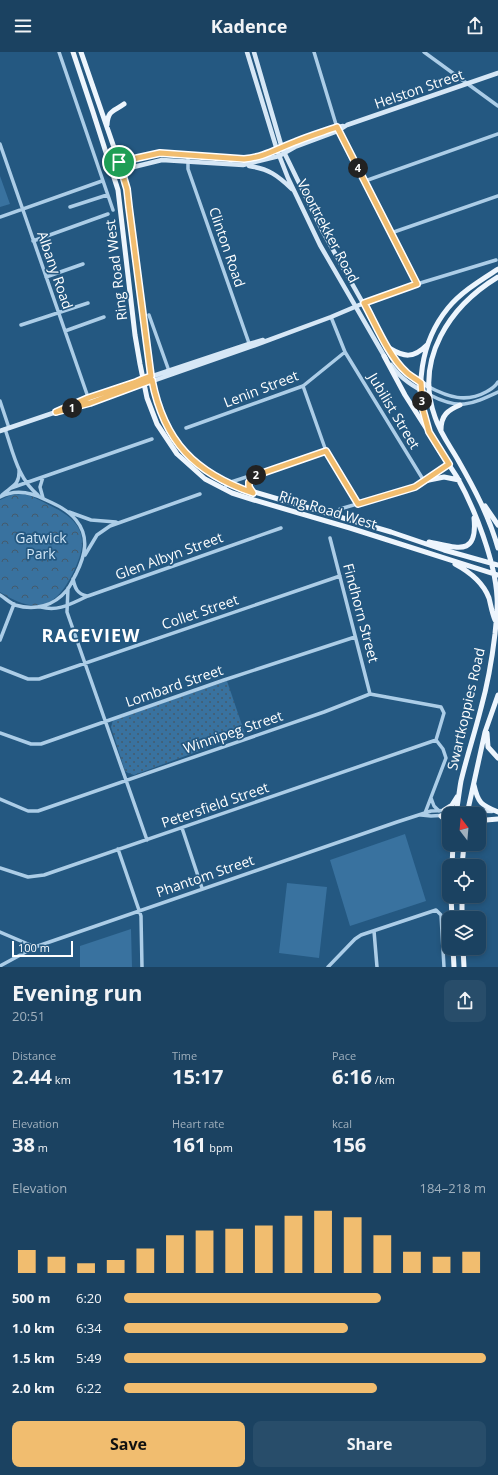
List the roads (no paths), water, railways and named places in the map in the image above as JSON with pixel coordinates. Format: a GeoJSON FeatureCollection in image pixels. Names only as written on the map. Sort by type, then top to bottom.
{"type":"FeatureCollection","features":[{"type":"Feature","properties":{"kind":"main road","name":"Ring Road West"},"geometry":{"type":"LineString","coordinates":[[73,52],[118,190],[135,335],[143,381],[151,410],[170,445],[196,472],[205,479],[224,489],[254,500],[350,528],[441,558],[496,574]]}},
{"type":"Feature","properties":{"kind":"main road","name":"Ring Road West"},"geometry":{"type":"LineString","coordinates":[[81,52],[127,189],[151,378],[155,398],[163,421],[178,445],[204,470],[228,483],[253,493],[391,532],[415,541],[498,565]]}},
{"type":"Feature","properties":{"kind":"main road"},"geometry":{"type":"LineString","coordinates":[[106,126],[108,115],[124,104]]}},
{"type":"Feature","properties":{"kind":"main road"},"geometry":{"type":"LineString","coordinates":[[429,432],[423,410],[421,390],[422,366],[428,343],[438,321],[449,307],[464,292],[498,269]]}},
{"type":"Feature","properties":{"kind":"main road"},"geometry":{"type":"LineString","coordinates":[[486,276],[491,281]]}},
{"type":"Feature","properties":{"kind":"main road"},"geometry":{"type":"LineString","coordinates":[[498,277],[470,297],[456,311],[441,334],[430,368],[429,387],[435,418],[441,432],[478,495],[498,525]]}},
{"type":"Feature","properties":{"kind":"main road"},"geometry":{"type":"LineString","coordinates":[[389,348],[400,354],[410,355],[420,351],[428,343]]}},
{"type":"Feature","properties":{"kind":"main road","name":"Swartkoppies Road"},"geometry":{"type":"LineString","coordinates":[[384,356],[405,395],[459,480],[481,530],[490,563],[496,574],[496,623],[492,663],[457,807]]}},
{"type":"Feature","properties":{"kind":"main road"},"geometry":{"type":"LineString","coordinates":[[441,432],[442,421],[445,414],[451,409],[460,405]]}},
{"type":"Feature","properties":{"kind":"main road"},"geometry":{"type":"LineString","coordinates":[[424,481],[444,478],[459,480]]}},
{"type":"Feature","properties":{"kind":"main road"},"geometry":{"type":"LineString","coordinates":[[478,495],[486,512],[498,548]]}},
{"type":"Feature","properties":{"kind":"main road"},"geometry":{"type":"LineString","coordinates":[[415,541],[429,542],[453,548],[463,547],[469,544],[475,534],[473,511]]}},
{"type":"Feature","properties":{"kind":"main road"},"geometry":{"type":"LineString","coordinates":[[441,558],[468,571],[476,577],[486,591],[496,623]]}},
{"type":"Feature","properties":{"kind":"main road","name":"Swartkoppies Road"},"geometry":{"type":"LineString","coordinates":[[468,807],[488,724],[498,698]]}},
{"type":"Feature","properties":{"kind":"main road"},"geometry":{"type":"LineString","coordinates":[[488,724],[488,747],[498,758]]}},
{"type":"Feature","properties":{"kind":"main road"},"geometry":{"type":"LineString","coordinates":[[473,782],[476,794],[481,803],[484,806],[498,812]]}},
{"type":"Feature","properties":{"kind":"main road"},"geometry":{"type":"LineString","coordinates":[[441,812],[452,805],[459,794]]}},
{"type":"Feature","properties":{"kind":"main road"},"geometry":{"type":"LineString","coordinates":[[486,820],[498,819]]}},
{"type":"Feature","properties":{"kind":"main road"},"geometry":{"type":"LineString","coordinates":[[453,955],[454,967]]}},
{"type":"Feature","properties":{"kind":"main road"},"geometry":{"type":"LineString","coordinates":[[463,955],[464,967]]}},
{"type":"Feature","properties":{"kind":"street"},"geometry":{"type":"LineString","coordinates":[[58,52],[113,210]]}},
{"type":"Feature","properties":{"kind":"street","name":"Voortrekker Road"},"geometry":{"type":"LineString","coordinates":[[247,52],[276,150],[320,245],[384,356],[398,374],[411,385],[430,395]]}},
{"type":"Feature","properties":{"kind":"street","name":"Voortrekker Road"},"geometry":{"type":"LineString","coordinates":[[254,52],[284,154],[323,232],[389,348],[406,372],[429,387]]}},
{"type":"Feature","properties":{"kind":"street"},"geometry":{"type":"LineString","coordinates":[[314,52],[337,129],[417,284]]}},
{"type":"Feature","properties":{"kind":"street"},"geometry":{"type":"LineString","coordinates":[[424,52],[498,106]]}},
{"type":"Feature","properties":{"kind":"street","name":"Helston Street"},"geometry":{"type":"LineString","coordinates":[[110,165],[160,153],[244,159],[253,158],[282,148],[292,142],[347,126],[498,73]]}},
{"type":"Feature","properties":{"kind":"street","name":"Helston Street"},"geometry":{"type":"LineString","coordinates":[[112,172],[162,160],[243,165],[279,156],[295,147],[337,129]]}},
{"type":"Feature","properties":{"kind":"street"},"geometry":{"type":"LineString","coordinates":[[365,181],[498,134]]}},
{"type":"Feature","properties":{"kind":"street","name":"Albany Road"},"geometry":{"type":"LineString","coordinates":[[0,144],[89,400]]}},
{"type":"Feature","properties":{"kind":"street","name":"Clinton Road"},"geometry":{"type":"LineString","coordinates":[[188,154],[188,169],[249,346]]}},
{"type":"Feature","properties":{"kind":"street"},"geometry":{"type":"LineString","coordinates":[[243,165],[263,168],[272,172],[283,180],[296,193]]}},
{"type":"Feature","properties":{"kind":"street"},"geometry":{"type":"LineString","coordinates":[[0,216],[102,181]]}},
{"type":"Feature","properties":{"kind":"street"},"geometry":{"type":"LineString","coordinates":[[70,208],[107,195]]}},
{"type":"Feature","properties":{"kind":"street"},"geometry":{"type":"LineString","coordinates":[[391,233],[498,196]]}},
{"type":"Feature","properties":{"kind":"street"},"geometry":{"type":"LineString","coordinates":[[34,241],[108,214]]}},
{"type":"Feature","properties":{"kind":"street"},"geometry":{"type":"LineString","coordinates":[[5,430],[169,371],[268,340],[417,284],[496,260]]}},
{"type":"Feature","properties":{"kind":"street"},"geometry":{"type":"LineString","coordinates":[[46,277],[83,264]]}},
{"type":"Feature","properties":{"kind":"street"},"geometry":{"type":"LineString","coordinates":[[21,325],[88,303]]}},
{"type":"Feature","properties":{"kind":"street"},"geometry":{"type":"LineString","coordinates":[[149,315],[169,371]]}},
{"type":"Feature","properties":{"kind":"street"},"geometry":{"type":"LineString","coordinates":[[65,331],[104,317]]}},
{"type":"Feature","properties":{"kind":"street"},"geometry":{"type":"LineString","coordinates":[[331,317],[346,352]]}},
{"type":"Feature","properties":{"kind":"street"},"geometry":{"type":"LineString","coordinates":[[151,378],[249,346]]}},
{"type":"Feature","properties":{"kind":"street","name":"Lenin Street"},"geometry":{"type":"LineString","coordinates":[[186,428],[303,386],[346,352]]}},
{"type":"Feature","properties":{"kind":"street","name":"Jubilist Street"},"geometry":{"type":"LineString","coordinates":[[346,352],[424,481]]}},
{"type":"Feature","properties":{"kind":"street"},"geometry":{"type":"LineString","coordinates":[[429,387],[452,397],[470,398],[488,391],[498,382]]}},
{"type":"Feature","properties":{"kind":"street"},"geometry":{"type":"LineString","coordinates":[[303,386],[326,451],[358,504]]}},
{"type":"Feature","properties":{"kind":"street"},"geometry":{"type":"LineString","coordinates":[[430,395],[444,402],[460,405],[475,403],[498,392]]}},
{"type":"Feature","properties":{"kind":"street"},"geometry":{"type":"LineString","coordinates":[[0,401],[5,430],[19,469],[26,482],[42,497]]}},
{"type":"Feature","properties":{"kind":"street"},"geometry":{"type":"LineString","coordinates":[[11,488],[152,439]]}},
{"type":"Feature","properties":{"kind":"street"},"geometry":{"type":"LineString","coordinates":[[224,489],[228,483],[254,476],[326,451]]}},
{"type":"Feature","properties":{"kind":"street"},"geometry":{"type":"LineString","coordinates":[[340,509],[408,489],[424,481],[449,464]]}},
{"type":"Feature","properties":{"kind":"street"},"geometry":{"type":"LineString","coordinates":[[0,497],[19,480],[19,469]]}},
{"type":"Feature","properties":{"kind":"street"},"geometry":{"type":"LineString","coordinates":[[253,493],[249,487],[249,482],[254,476]]}},
{"type":"Feature","properties":{"kind":"street"},"geometry":{"type":"LineString","coordinates":[[42,497],[40,487],[43,477]]}},
{"type":"Feature","properties":{"kind":"street"},"geometry":{"type":"LineString","coordinates":[[0,497],[12,492],[26,492],[42,497],[68,512],[91,520],[117,522]]}},
{"type":"Feature","properties":{"kind":"street"},"geometry":{"type":"LineString","coordinates":[[41,607],[56,600],[68,588],[97,535],[102,530],[117,522],[200,494]]}},
{"type":"Feature","properties":{"kind":"street"},"geometry":{"type":"LineString","coordinates":[[68,512],[77,520],[84,534],[86,544],[82,562]]}},
{"type":"Feature","properties":{"kind":"street","name":"Glen Albyn Street"},"geometry":{"type":"LineString","coordinates":[[67,606],[88,596],[281,528]]}},
{"type":"Feature","properties":{"kind":"street","name":"Findhorn Street"},"geometry":{"type":"LineString","coordinates":[[330,538],[370,694]]}},
{"type":"Feature","properties":{"kind":"street","name":"Collet Street"},"geometry":{"type":"LineString","coordinates":[[0,668],[33,680],[39,679],[340,576]]}},
{"type":"Feature","properties":{"kind":"street"},"geometry":{"type":"LineString","coordinates":[[73,579],[75,589],[88,596]]}},
{"type":"Feature","properties":{"kind":"street"},"geometry":{"type":"LineString","coordinates":[[68,588],[67,606],[85,664],[147,840]]}},
{"type":"Feature","properties":{"kind":"street"},"geometry":{"type":"LineString","coordinates":[[0,595],[14,604],[26,607],[56,609],[67,606]]}},
{"type":"Feature","properties":{"kind":"street"},"geometry":{"type":"LineString","coordinates":[[0,640],[14,604]]}},
{"type":"Feature","properties":{"kind":"street","name":"Lombard Street"},"geometry":{"type":"LineString","coordinates":[[0,733],[36,745],[224,680],[356,637]]}},
{"type":"Feature","properties":{"kind":"street"},"geometry":{"type":"LineString","coordinates":[[370,694],[441,707],[444,713],[436,740],[443,749],[446,758],[424,814]]}},
{"type":"Feature","properties":{"kind":"street","name":"Winnipeg Street"},"geometry":{"type":"LineString","coordinates":[[0,799],[28,810],[38,811],[324,712],[370,694]]}},
{"type":"Feature","properties":{"kind":"street","name":"Petersfield Street"},"geometry":{"type":"LineString","coordinates":[[0,868],[34,877],[44,875],[436,740]]}},
{"type":"Feature","properties":{"kind":"street"},"geometry":{"type":"LineString","coordinates":[[431,798],[434,806],[441,812]]}},
{"type":"Feature","properties":{"kind":"street","name":"Phantom Street"},"geometry":{"type":"LineString","coordinates":[[486,811],[498,812]]}},
{"type":"Feature","properties":{"kind":"street","name":"Phantom Street"},"geometry":{"type":"LineString","coordinates":[[0,966],[35,947],[202,888],[418,815],[441,812]]}},
{"type":"Feature","properties":{"kind":"street"},"geometry":{"type":"LineString","coordinates":[[182,828],[202,888]]}},
{"type":"Feature","properties":{"kind":"street"},"geometry":{"type":"LineString","coordinates":[[118,849],[140,910],[142,967]]}},
{"type":"Feature","properties":{"kind":"street"},"geometry":{"type":"LineString","coordinates":[[328,967],[358,937],[436,910],[440,912],[441,915],[444,967]]}},
{"type":"Feature","properties":{"kind":"street"},"geometry":{"type":"LineString","coordinates":[[374,931],[376,967]]}},
{"type":"Feature","properties":{"kind":"street"},"geometry":{"type":"LineString","coordinates":[[0,932],[35,947]]}},
{"type":"Feature","properties":{"kind":"district","name":"RACEVIEW"},"geometry":{"type":"Point","coordinates":[91,636]}},
{"type":"Feature","properties":{"kind":"park label","name":"Gatwick Park"},"geometry":{"type":"Point","coordinates":[41,546]}}]}
